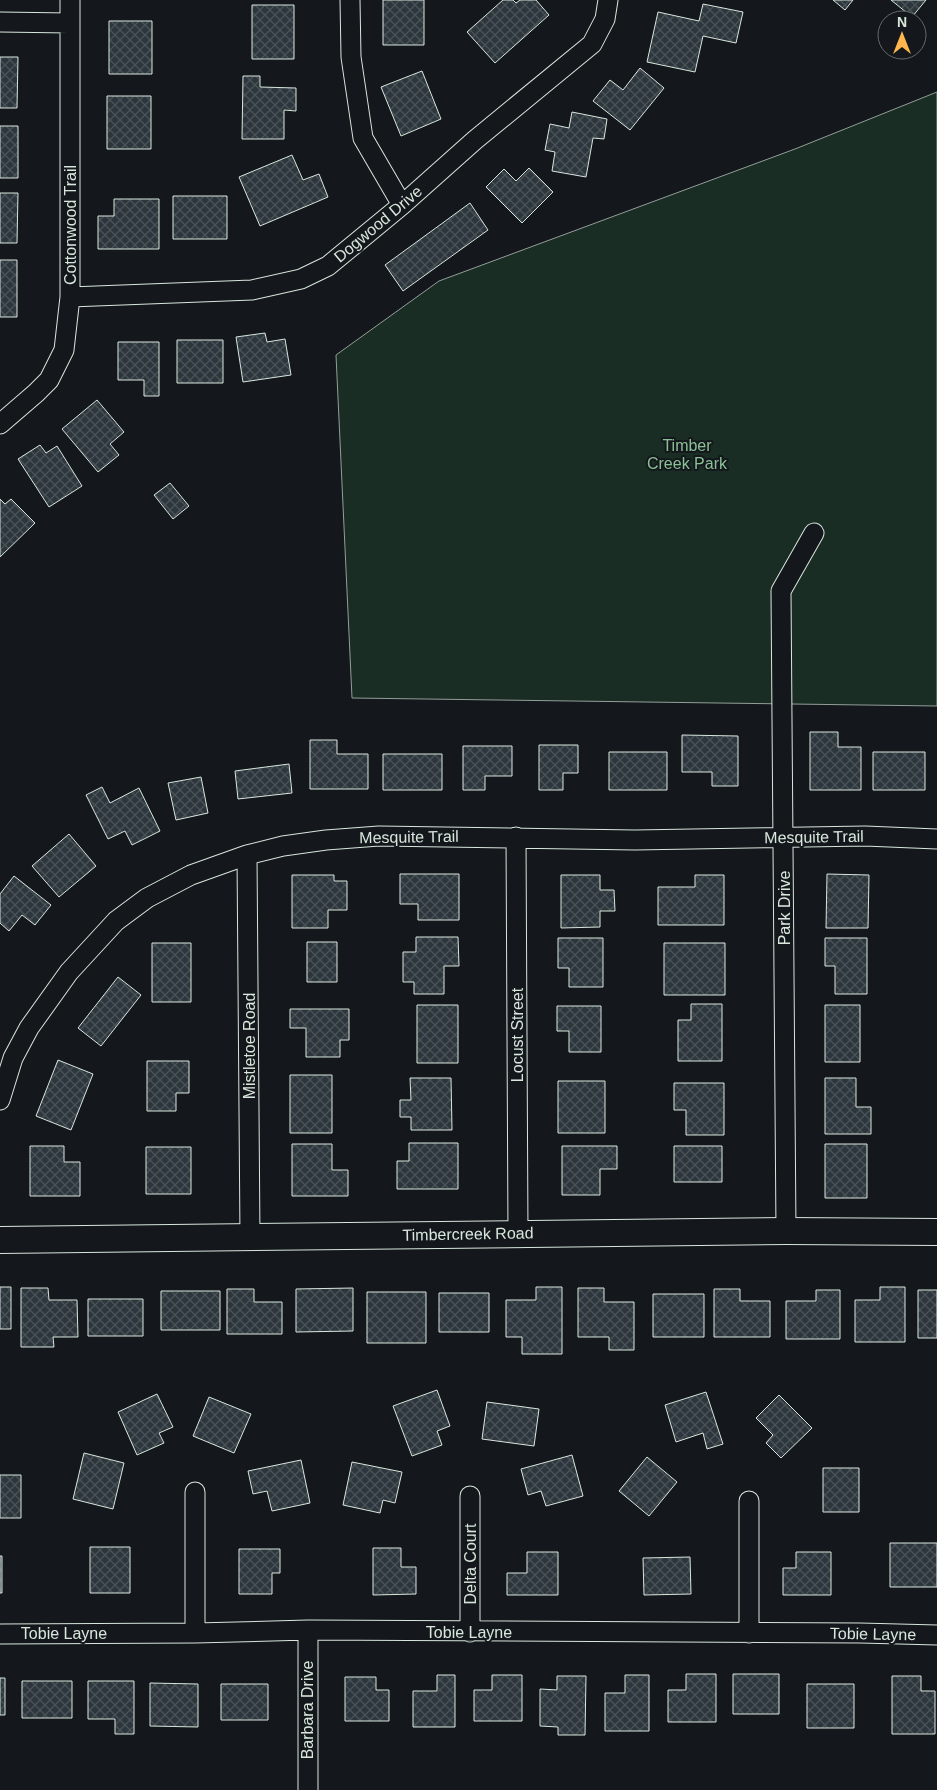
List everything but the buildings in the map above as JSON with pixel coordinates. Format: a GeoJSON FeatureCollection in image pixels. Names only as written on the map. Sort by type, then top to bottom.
{"type":"FeatureCollection","features":[{"type":"Feature","properties":{"kind":"street","name":"Cottonwood Trail"},"geometry":{"type":"LineString","coordinates":[[0,424],[49,380],[64,350],[70,297],[70,0]]}},
{"type":"Feature","properties":{"kind":"street"},"geometry":{"type":"LineString","coordinates":[[350,0],[352,57],[363,138],[402,205]]}},
{"type":"Feature","properties":{"kind":"street","name":"Dogwood Drive"},"geometry":{"type":"LineString","coordinates":[[70,297],[252,290],[301,278],[328,266],[402,205],[475,140],[592,44],[606,19],[608,0]]}},
{"type":"Feature","properties":{"kind":"street"},"geometry":{"type":"LineString","coordinates":[[0,22],[69,22]]}},
{"type":"Feature","properties":{"kind":"street","name":"Park Drive"},"geometry":{"type":"LineString","coordinates":[[786,1231],[782,591],[814,533]]}},
{"type":"Feature","properties":{"kind":"street","name":"Mesquite Trail"},"geometry":{"type":"LineString","coordinates":[[0,1100],[13,1058],[28,1028],[69,972],[116,921],[147,898],[190,874],[247,855],[283,846],[326,840],[379,836],[635,840],[865,836],[937,839]]}},
{"type":"Feature","properties":{"kind":"street","name":"Locust Street"},"geometry":{"type":"LineString","coordinates":[[516,837],[518,1234]]}},
{"type":"Feature","properties":{"kind":"street","name":"Mistletoe Road"},"geometry":{"type":"LineString","coordinates":[[247,855],[250,1238]]}},
{"type":"Feature","properties":{"kind":"street","name":"Timbercreek Road"},"geometry":{"type":"LineString","coordinates":[[0,1240],[786,1231],[937,1232]]}},
{"type":"Feature","properties":{"kind":"street"},"geometry":{"type":"LineString","coordinates":[[195,1492],[195,1633]]}},
{"type":"Feature","properties":{"kind":"street","name":"Delta Court"},"geometry":{"type":"LineString","coordinates":[[470,1496],[470,1632]]}},
{"type":"Feature","properties":{"kind":"street"},"geometry":{"type":"LineString","coordinates":[[748,1633],[749,1501]]}},
{"type":"Feature","properties":{"kind":"street","name":"Tobie Layne"},"geometry":{"type":"LineString","coordinates":[[0,1634],[195,1633],[308,1630],[937,1635]]}},
{"type":"Feature","properties":{"kind":"street","name":"Barbara Drive"},"geometry":{"type":"LineString","coordinates":[[308,1630],[308,1790]]}},
{"type":"Feature","properties":{"kind":"green space","name":"Timber Creek Park"},"geometry":{"type":"Polygon","coordinates":[[[937,92],[937,706],[352,698],[336,355],[439,281],[795,149],[937,92]]]}}]}
